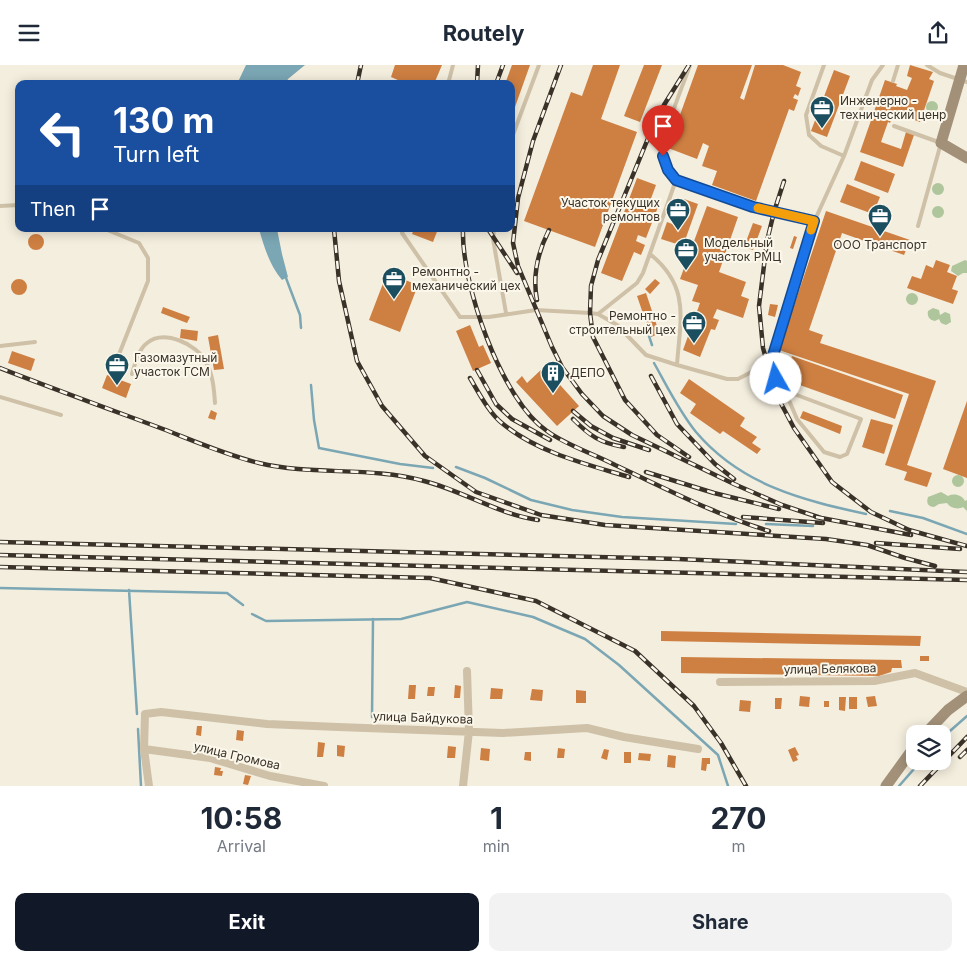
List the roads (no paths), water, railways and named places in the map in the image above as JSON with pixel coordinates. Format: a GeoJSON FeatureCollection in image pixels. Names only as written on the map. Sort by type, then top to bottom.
{"type":"FeatureCollection","features":[{"type":"Feature","properties":{"kind":"main road"},"geometry":{"type":"LineString","coordinates":[[964,65],[963,80],[940,143],[967,158]]}},
{"type":"Feature","properties":{"kind":"main road"},"geometry":{"type":"LineString","coordinates":[[934,725],[948,710],[967,697]]}},
{"type":"Feature","properties":{"kind":"main road"},"geometry":{"type":"LineString","coordinates":[[886,786],[906,758]]}},
{"type":"Feature","properties":{"kind":"street"},"geometry":{"type":"LineString","coordinates":[[463,786],[468,731],[467,671]]}},
{"type":"Feature","properties":{"kind":"street","name":"улица Белякова"},"geometry":{"type":"LineString","coordinates":[[720,682],[874,681],[916,673],[967,691]]}},
{"type":"Feature","properties":{"kind":"street","name":"улица Байдукова"},"geometry":{"type":"LineString","coordinates":[[144,749],[145,714],[161,712],[268,724],[503,733],[587,728],[624,737],[698,749]]}},
{"type":"Feature","properties":{"kind":"street"},"geometry":{"type":"LineString","coordinates":[[144,749],[149,786]]}},
{"type":"Feature","properties":{"kind":"street","name":"улица Громова"},"geometry":{"type":"LineString","coordinates":[[144,749],[210,759],[270,776],[324,786]]}},
{"type":"Feature","properties":{"kind":"lane"},"geometry":{"type":"LineString","coordinates":[[449,80],[453,65]]}},
{"type":"Feature","properties":{"kind":"lane"},"geometry":{"type":"LineString","coordinates":[[515,129],[539,65]]}},
{"type":"Feature","properties":{"kind":"lane"},"geometry":{"type":"LineString","coordinates":[[690,65],[664,141],[663,156],[668,170],[676,180],[753,207],[814,221]]}},
{"type":"Feature","properties":{"kind":"lane"},"geometry":{"type":"LineString","coordinates":[[824,65],[806,115],[809,135],[821,146],[844,156]]}},
{"type":"Feature","properties":{"kind":"lane"},"geometry":{"type":"LineString","coordinates":[[782,384],[797,419],[824,452],[840,457],[847,454],[861,419],[794,394],[782,384],[776,379],[771,362],[814,221],[844,156],[872,80],[883,65]]}},
{"type":"Feature","properties":{"kind":"lane"},"geometry":{"type":"LineString","coordinates":[[893,81],[898,65]]}},
{"type":"Feature","properties":{"kind":"lane"},"geometry":{"type":"LineString","coordinates":[[927,65],[940,73],[963,80]]}},
{"type":"Feature","properties":{"kind":"lane"},"geometry":{"type":"LineString","coordinates":[[894,126],[940,143],[918,226]]}},
{"type":"Feature","properties":{"kind":"lane"},"geometry":{"type":"LineString","coordinates":[[598,314],[637,283],[650,254],[676,180]]}},
{"type":"Feature","properties":{"kind":"lane"},"geometry":{"type":"LineString","coordinates":[[0,206],[15,205]]}},
{"type":"Feature","properties":{"kind":"lane"},"geometry":{"type":"LineString","coordinates":[[112,232],[139,243],[148,258],[148,281],[114,367]]}},
{"type":"Feature","properties":{"kind":"lane"},"geometry":{"type":"LineString","coordinates":[[402,232],[460,317],[489,317],[536,310],[598,314],[617,325],[646,355],[727,379],[738,379],[771,362]]}},
{"type":"Feature","properties":{"kind":"lane"},"geometry":{"type":"LineString","coordinates":[[494,232],[493,239],[506,313]]}},
{"type":"Feature","properties":{"kind":"lane"},"geometry":{"type":"LineString","coordinates":[[650,254],[664,265],[676,286],[681,306],[677,365]]}},
{"type":"Feature","properties":{"kind":"lane"},"geometry":{"type":"LineString","coordinates":[[132,374],[142,348],[148,342],[168,338],[183,342],[196,349],[206,360],[213,379],[215,403]]}},
{"type":"Feature","properties":{"kind":"lane"},"geometry":{"type":"LineString","coordinates":[[0,346],[35,341]]}},
{"type":"Feature","properties":{"kind":"lane"},"geometry":{"type":"LineString","coordinates":[[0,397],[61,415]]}},
{"type":"Feature","properties":{"kind":"water"},"geometry":{"type":"Polygon","coordinates":[[[246,65],[305,65],[288,80],[239,80],[246,65]]]}},
{"type":"Feature","properties":{"kind":"water"},"geometry":{"type":"Polygon","coordinates":[[[260,232],[278,232],[288,277],[282,280],[274,269],[260,232]]]}},
{"type":"Feature","properties":{"kind":"waterway"},"geometry":{"type":"LineString","coordinates":[[286,278],[300,315],[301,328]]}},
{"type":"Feature","properties":{"kind":"waterway"},"geometry":{"type":"LineString","coordinates":[[648,333],[652,345]]}},
{"type":"Feature","properties":{"kind":"waterway"},"geometry":{"type":"LineString","coordinates":[[654,363],[679,407],[696,432],[733,465],[753,478],[774,488],[819,503],[866,514]]}},
{"type":"Feature","properties":{"kind":"waterway"},"geometry":{"type":"LineString","coordinates":[[311,385],[319,448],[400,464],[433,468]]}},
{"type":"Feature","properties":{"kind":"waterway"},"geometry":{"type":"LineString","coordinates":[[456,467],[485,478],[531,500],[572,510],[622,517],[736,524]]}},
{"type":"Feature","properties":{"kind":"waterway"},"geometry":{"type":"LineString","coordinates":[[890,511],[923,518],[967,534]]}},
{"type":"Feature","properties":{"kind":"waterway"},"geometry":{"type":"LineString","coordinates":[[766,524],[813,526]]}},
{"type":"Feature","properties":{"kind":"waterway"},"geometry":{"type":"LineString","coordinates":[[0,588],[227,593],[243,605]]}},
{"type":"Feature","properties":{"kind":"waterway"},"geometry":{"type":"LineString","coordinates":[[129,590],[137,714]]}},
{"type":"Feature","properties":{"kind":"waterway"},"geometry":{"type":"LineString","coordinates":[[252,614],[266,621],[401,619],[467,602],[533,617],[585,639],[619,665],[718,755],[728,786]]}},
{"type":"Feature","properties":{"kind":"waterway"},"geometry":{"type":"LineString","coordinates":[[372,717],[373,619]]}},
{"type":"Feature","properties":{"kind":"waterway"},"geometry":{"type":"LineString","coordinates":[[951,730],[967,716]]}},
{"type":"Feature","properties":{"kind":"waterway"},"geometry":{"type":"LineString","coordinates":[[138,729],[141,786]]}},
{"type":"Feature","properties":{"kind":"waterway"},"geometry":{"type":"LineString","coordinates":[[899,786],[913,770]]}},
{"type":"Feature","properties":{"kind":"railway"},"geometry":{"type":"LineString","coordinates":[[358,80],[361,65]]}},
{"type":"Feature","properties":{"kind":"railway"},"geometry":{"type":"LineString","coordinates":[[477,80],[478,65]]}},
{"type":"Feature","properties":{"kind":"railway"},"geometry":{"type":"LineString","coordinates":[[497,80],[503,65]]}},
{"type":"Feature","properties":{"kind":"railway"},"geometry":{"type":"LineString","coordinates":[[515,225],[518,198],[533,141],[561,65]]}},
{"type":"Feature","properties":{"kind":"railway"},"geometry":{"type":"LineString","coordinates":[[689,65],[664,105],[649,136],[598,260],[591,286],[590,313],[593,337],[625,400],[657,435],[689,457]]}},
{"type":"Feature","properties":{"kind":"railway"},"geometry":{"type":"LineString","coordinates":[[784,181],[767,241],[759,306],[763,348],[776,394],[794,428],[832,482],[871,512],[909,530],[967,546]]}},
{"type":"Feature","properties":{"kind":"railway"},"geometry":{"type":"LineString","coordinates":[[537,300],[535,282],[537,264],[549,230]]}},
{"type":"Feature","properties":{"kind":"railway"},"geometry":{"type":"LineString","coordinates":[[334,232],[339,281],[357,361],[382,406],[425,456],[476,492],[541,515],[605,525],[826,539],[867,545],[935,566]]}},
{"type":"Feature","properties":{"kind":"railway"},"geometry":{"type":"LineString","coordinates":[[463,232],[464,252],[469,279],[487,339],[514,394],[530,416],[547,431],[571,445],[710,509],[769,531]]}},
{"type":"Feature","properties":{"kind":"railway"},"geometry":{"type":"LineString","coordinates":[[490,232],[517,273]]}},
{"type":"Feature","properties":{"kind":"railway"},"geometry":{"type":"LineString","coordinates":[[514,232],[513,243],[518,266],[552,347],[562,367],[582,394],[603,416],[632,435],[734,484],[782,505],[821,518]]}},
{"type":"Feature","properties":{"kind":"railway"},"geometry":{"type":"LineString","coordinates":[[0,368],[210,448],[247,460],[279,467],[404,476],[453,490],[509,513],[538,520]]}},
{"type":"Feature","properties":{"kind":"railway"},"geometry":{"type":"LineString","coordinates":[[477,370],[496,404],[512,419],[550,440]]}},
{"type":"Feature","properties":{"kind":"railway"},"geometry":{"type":"LineString","coordinates":[[651,376],[677,424],[715,464],[734,479]]}},
{"type":"Feature","properties":{"kind":"railway"},"geometry":{"type":"LineString","coordinates":[[470,378],[493,414],[517,434],[563,457],[629,477]]}},
{"type":"Feature","properties":{"kind":"railway"},"geometry":{"type":"LineString","coordinates":[[573,411],[591,426],[613,438],[649,450]]}},
{"type":"Feature","properties":{"kind":"railway"},"geometry":{"type":"LineString","coordinates":[[573,419],[596,438],[624,447]]}},
{"type":"Feature","properties":{"kind":"railway"},"geometry":{"type":"LineString","coordinates":[[646,472],[714,493],[779,509]]}},
{"type":"Feature","properties":{"kind":"railway"},"geometry":{"type":"LineString","coordinates":[[743,517],[823,523]]}},
{"type":"Feature","properties":{"kind":"railway"},"geometry":{"type":"LineString","coordinates":[[816,517],[911,535]]}},
{"type":"Feature","properties":{"kind":"railway"},"geometry":{"type":"LineString","coordinates":[[0,542],[678,559],[967,572]]}},
{"type":"Feature","properties":{"kind":"railway"},"geometry":{"type":"LineString","coordinates":[[876,543],[960,549]]}},
{"type":"Feature","properties":{"kind":"railway"},"geometry":{"type":"LineString","coordinates":[[0,555],[967,580]]}},
{"type":"Feature","properties":{"kind":"railway"},"geometry":{"type":"LineString","coordinates":[[0,567],[430,578],[536,601],[635,651],[694,706],[721,743],[746,786]]}},
{"type":"Feature","properties":{"kind":"railway"},"geometry":{"type":"LineString","coordinates":[[920,786],[967,737]]}},
{"type":"Feature","properties":{"kind":"railway"},"geometry":{"type":"LineString","coordinates":[[960,757],[967,750]]}},
{"type":"Feature","properties":{"kind":"place","name":"Инженерно - технический ценр"},"geometry":{"type":"Point","coordinates":[822,129]}},
{"type":"Feature","properties":{"kind":"place","name":"Участок текущих ремонтов"},"geometry":{"type":"Point","coordinates":[678,231]}},
{"type":"Feature","properties":{"kind":"place","name":"ООО Транспорт"},"geometry":{"type":"Point","coordinates":[880,237]}},
{"type":"Feature","properties":{"kind":"place","name":"Модельный участок РМЦ"},"geometry":{"type":"Point","coordinates":[686,271]}},
{"type":"Feature","properties":{"kind":"place","name":"Ремонтно - механический цех"},"geometry":{"type":"Point","coordinates":[394,300]}},
{"type":"Feature","properties":{"kind":"place","name":"Ремонтно - строительный цех"},"geometry":{"type":"Point","coordinates":[694,344]}},
{"type":"Feature","properties":{"kind":"place","name":"Газомазутный участок ГСМ"},"geometry":{"type":"Point","coordinates":[117,386]}},
{"type":"Feature","properties":{"kind":"place","name":"ДЕПО"},"geometry":{"type":"Point","coordinates":[553,394]}}]}
